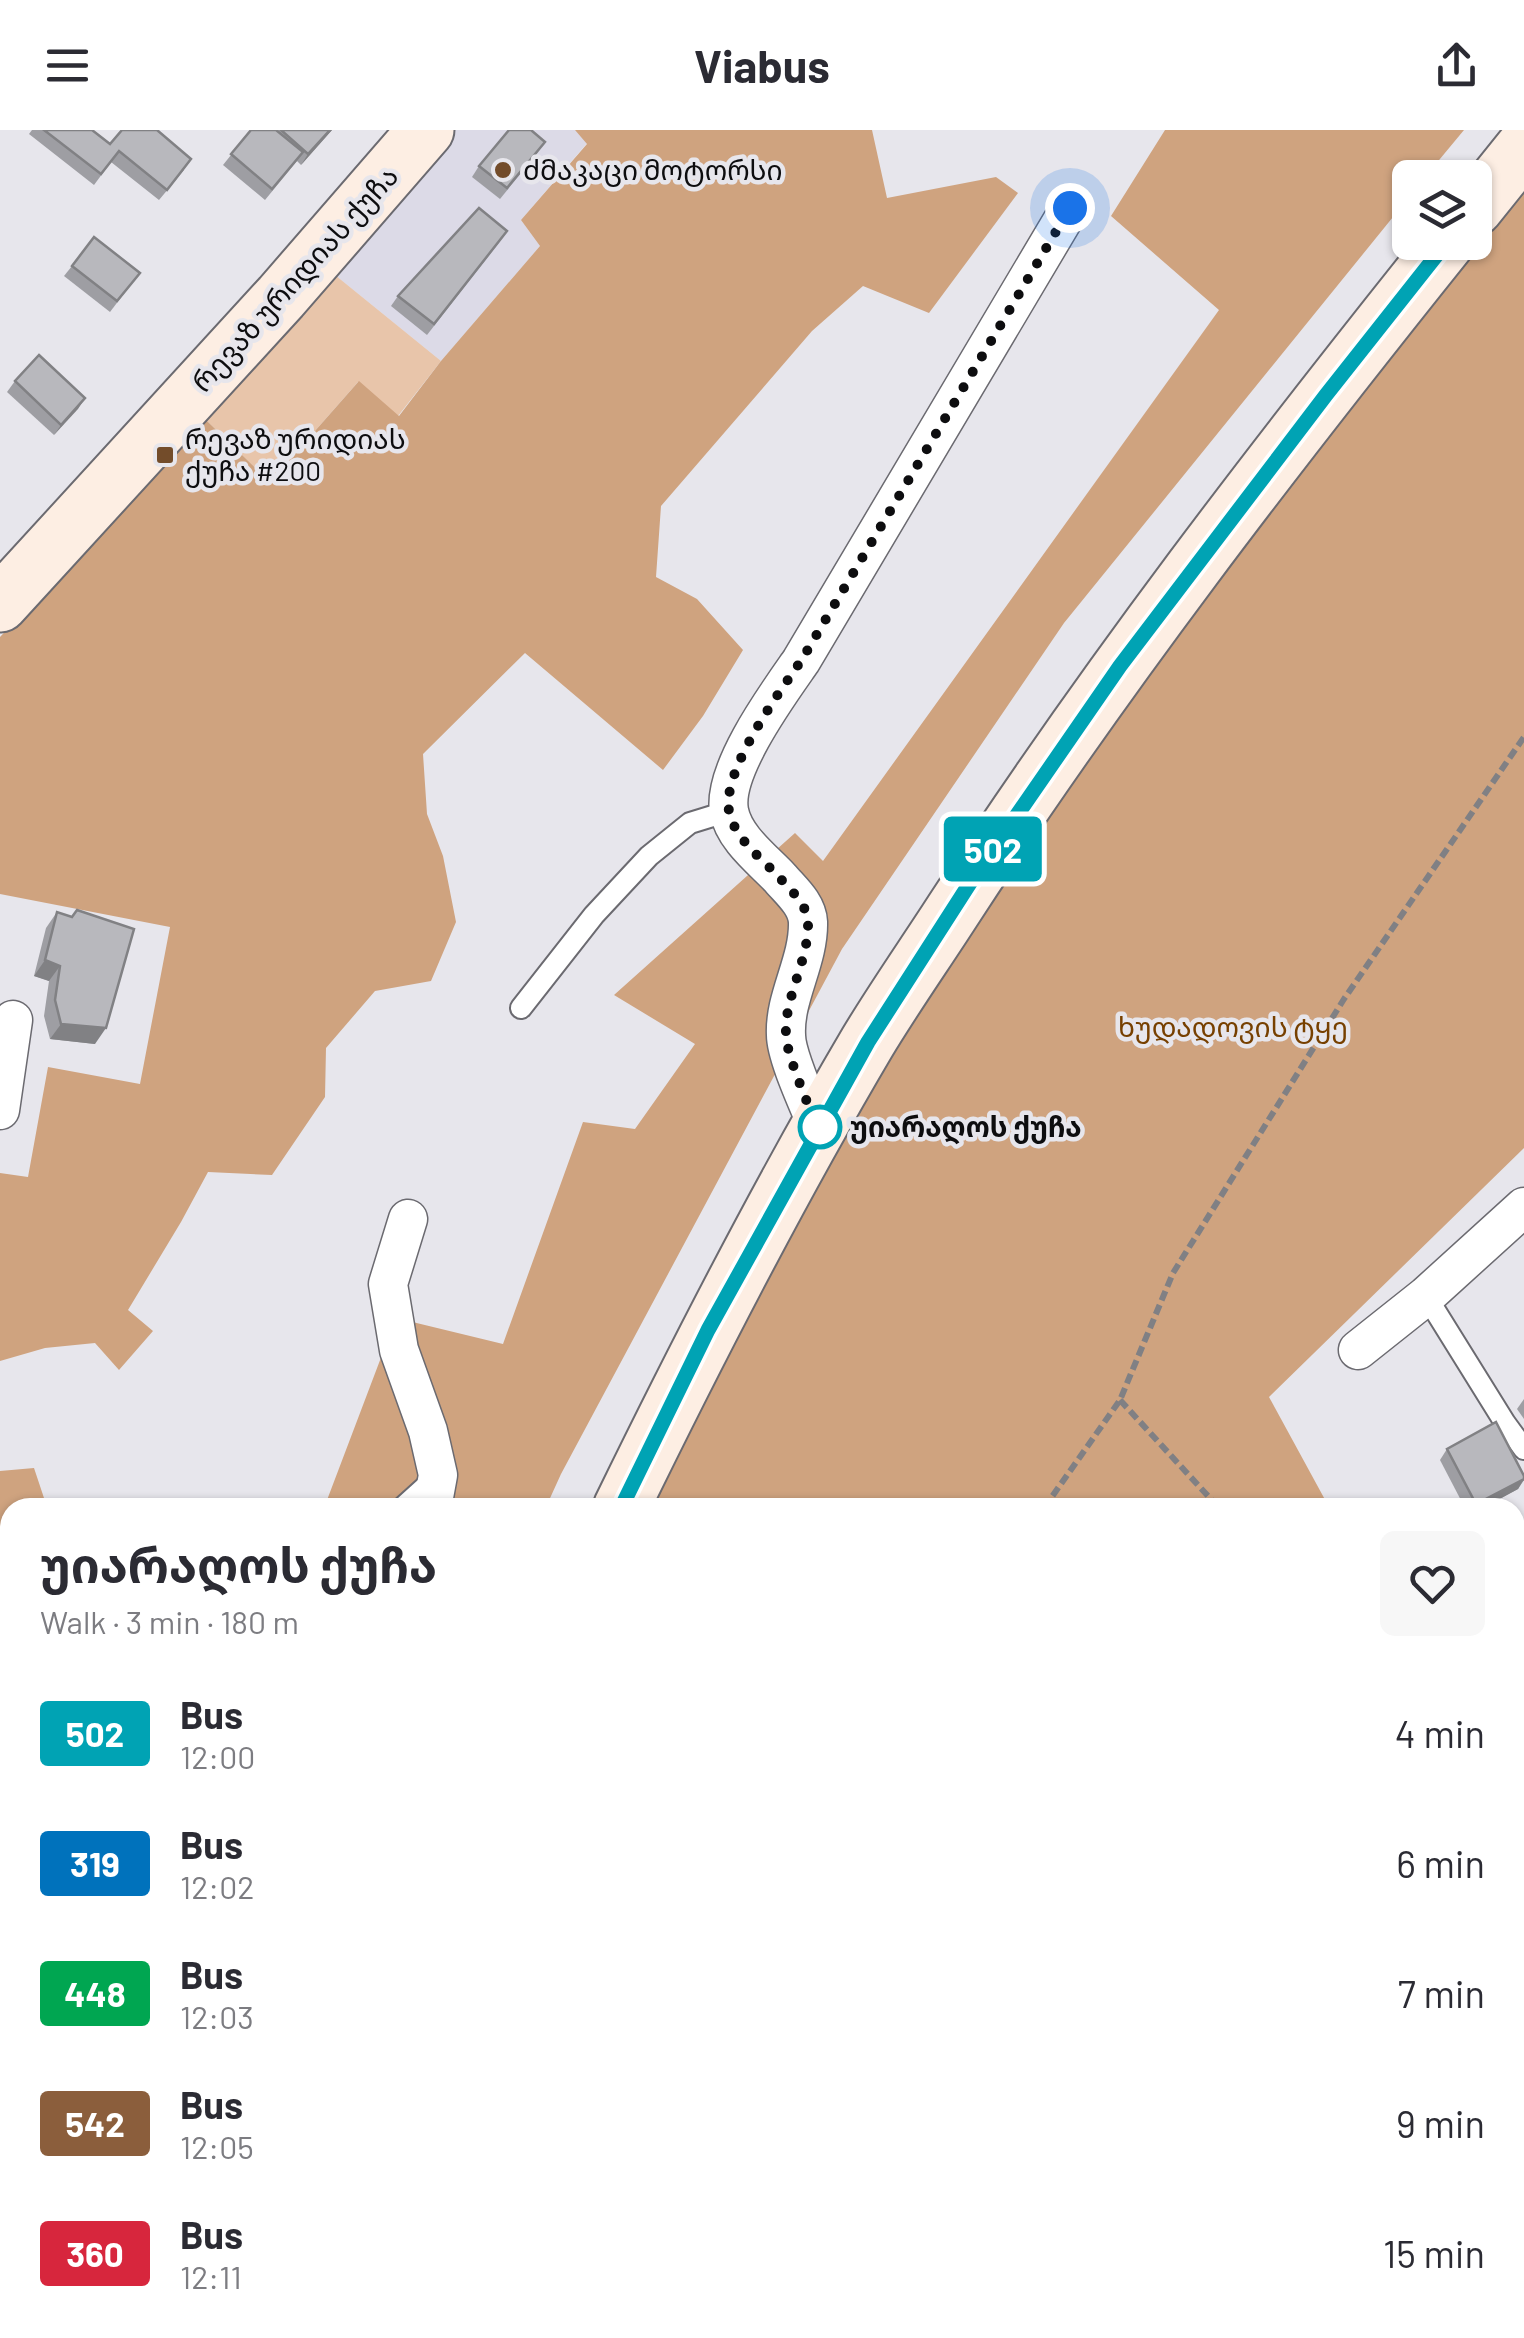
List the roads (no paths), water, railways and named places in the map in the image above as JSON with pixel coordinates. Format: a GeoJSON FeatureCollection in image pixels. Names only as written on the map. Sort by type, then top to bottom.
{"type":"FeatureCollection","features":[{"type":"Feature","properties":{"kind":"main road","name":"რევაზ ურიდიას ქუჩა"},"geometry":{"type":"LineString","coordinates":[[0,604],[282,297],[426,130]]}},
{"type":"Feature","properties":{"kind":"main road"},"geometry":{"type":"LineString","coordinates":[[1492,187],[1524,147]]}},
{"type":"Feature","properties":{"kind":"main road"},"geometry":{"type":"LineString","coordinates":[[626,1498],[708,1330],[818,1130],[868,1042],[991,852],[1120,666],[1433,260]]}},
{"type":"Feature","properties":{"kind":"street"},"geometry":{"type":"LineString","coordinates":[[818,1130],[786,1038],[788,1010],[804,954],[808,919],[800,900],[740,836],[729,811],[731,783],[770,705],[801,661],[1070,208]]}},
{"type":"Feature","properties":{"kind":"street"},"geometry":{"type":"LineString","coordinates":[[0,1110],[13,1020]]}},
{"type":"Feature","properties":{"kind":"street"},"geometry":{"type":"LineString","coordinates":[[1358,1350],[1426,1296],[1524,1208]]}},
{"type":"Feature","properties":{"kind":"street"},"geometry":{"type":"LineString","coordinates":[[408,1219],[388,1284],[398,1350],[428,1432],[435,1492]]}},
{"type":"Feature","properties":{"kind":"lane"},"geometry":{"type":"LineString","coordinates":[[521,1008],[594,916],[649,856],[690,823],[729,811]]}},
{"type":"Feature","properties":{"kind":"lane"},"geometry":{"type":"LineString","coordinates":[[1426,1296],[1524,1449]]}},
{"type":"Feature","properties":{"kind":"place","name":"ძმაკაცი მოტორსი"},"geometry":{"type":"Point","coordinates":[503,170]}},
{"type":"Feature","properties":{"kind":"place","name":"რევაზ ურიდიას ქუჩა #200"},"geometry":{"type":"Point","coordinates":[165,455]}},
{"type":"Feature","properties":{"kind":"place","name":"უიარაღოს ქუჩა"},"geometry":{"type":"Point","coordinates":[820,1127]}},
{"type":"Feature","properties":{"kind":"park label","name":"ხუდადოვის ტყე"},"geometry":{"type":"Point","coordinates":[1233,1027]}}]}
